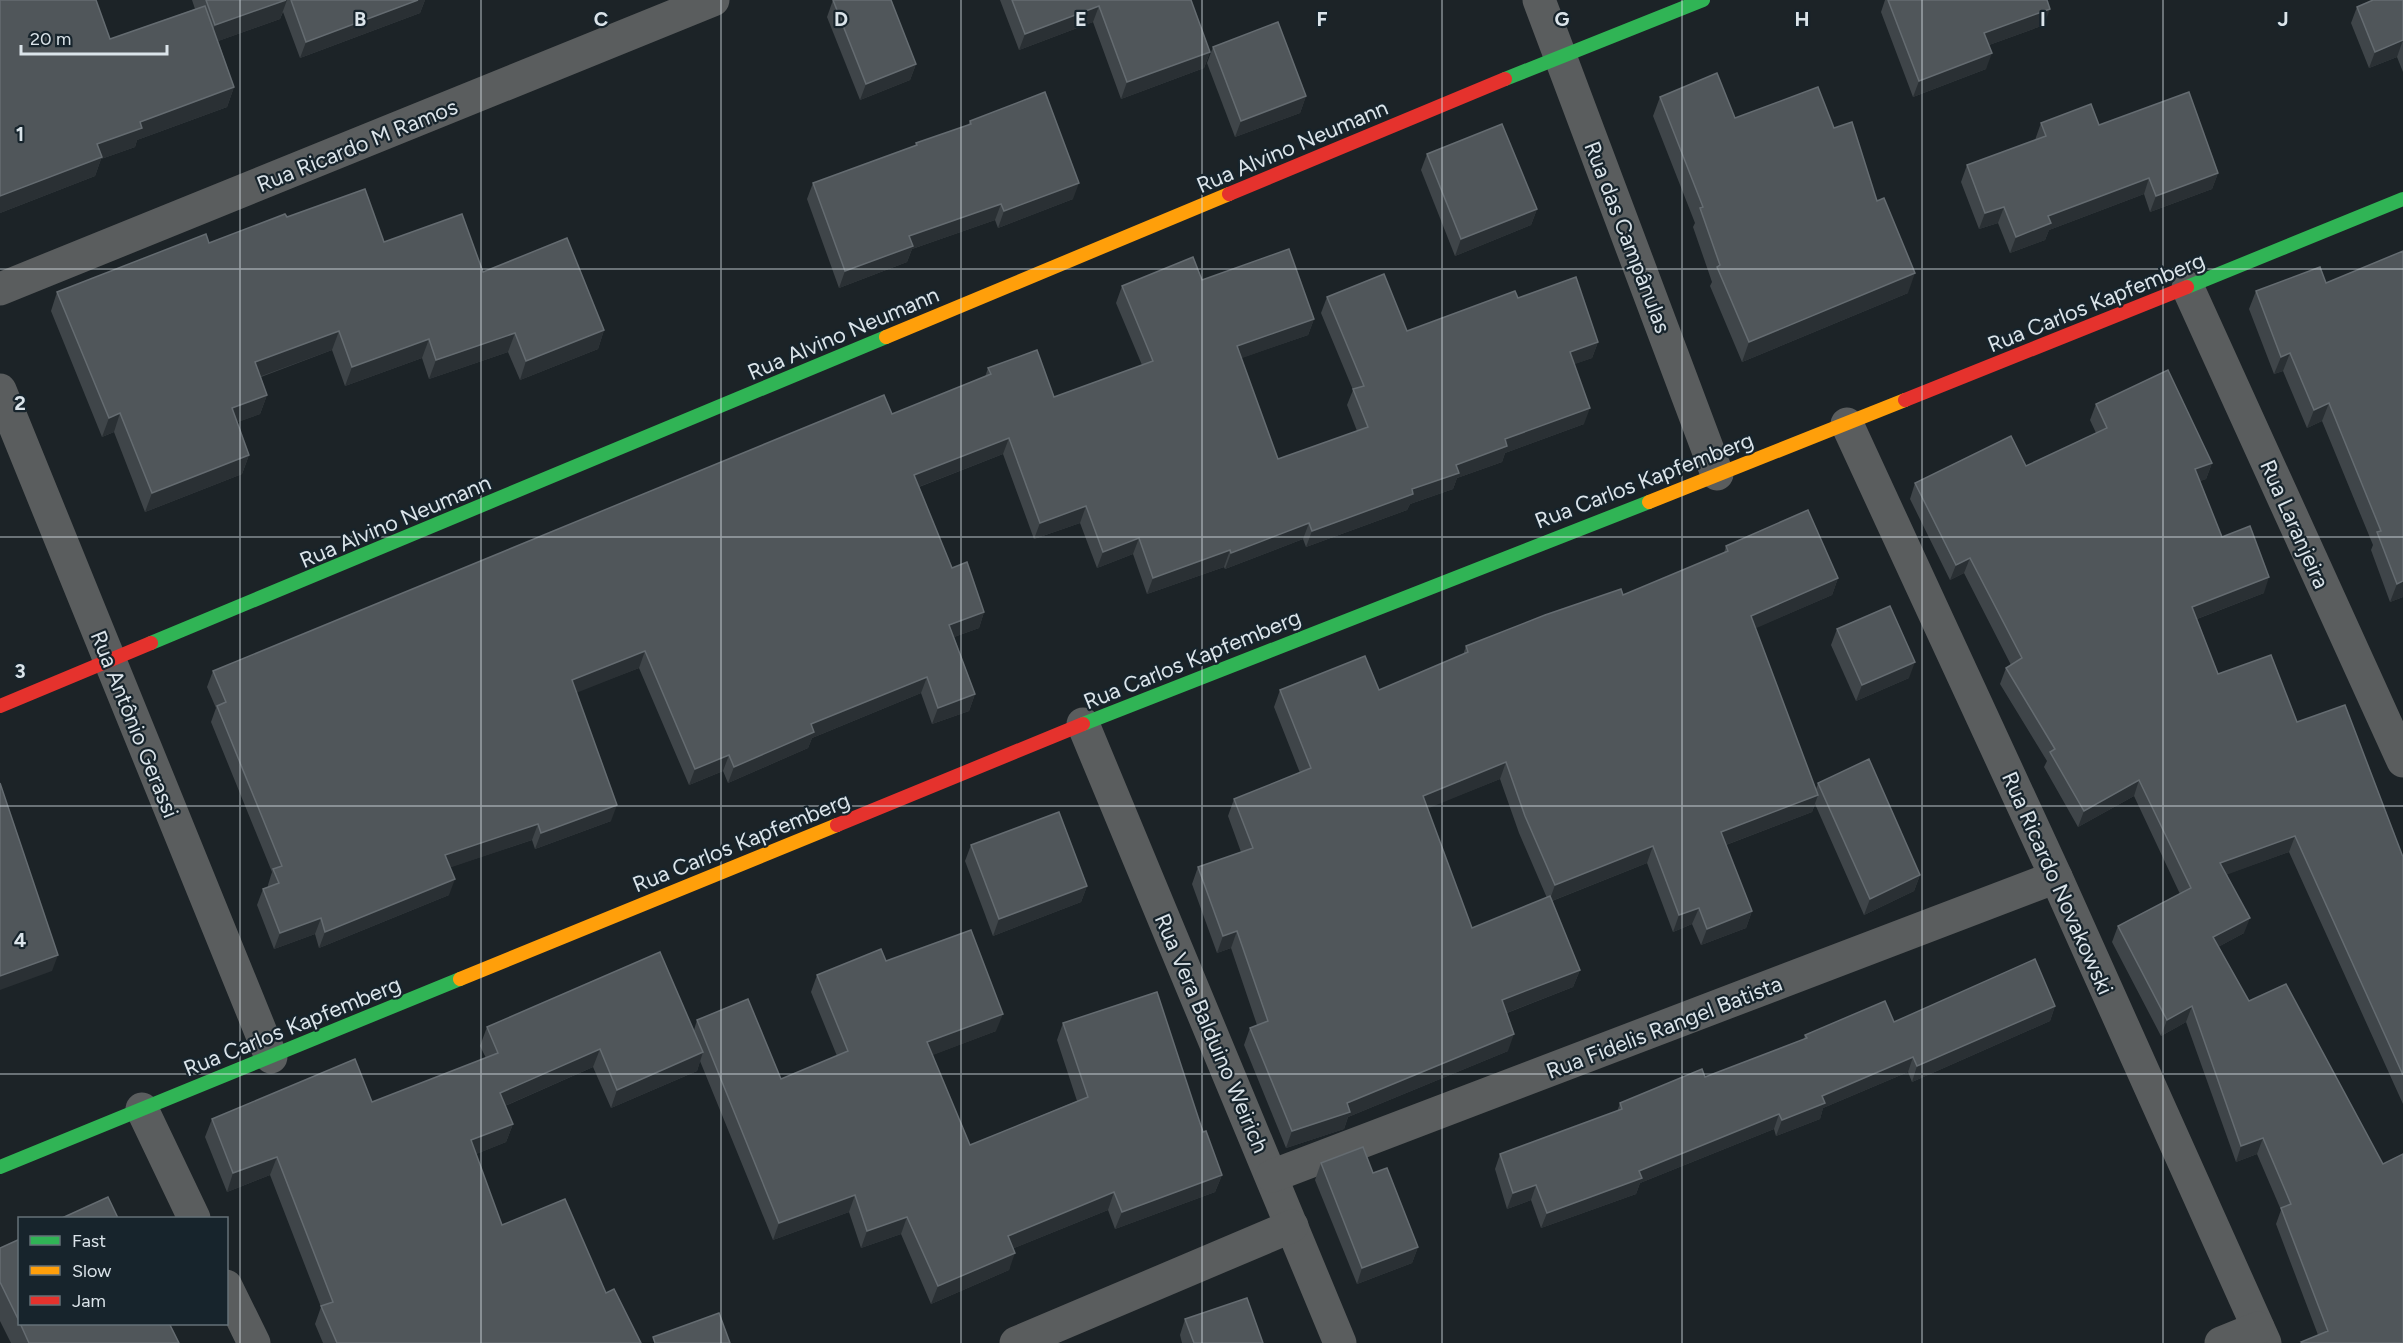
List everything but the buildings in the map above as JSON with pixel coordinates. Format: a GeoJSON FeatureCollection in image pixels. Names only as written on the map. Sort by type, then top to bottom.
{"type":"FeatureCollection","features":[{"type":"Feature","properties":{"kind":"street","name":"Rua Ricardo M Ramos"},"geometry":{"type":"LineString","coordinates":[[0,289],[713,0]]}},
{"type":"Feature","properties":{"kind":"street","name":"Rua das Campânulas"},"geometry":{"type":"LineString","coordinates":[[1539,0],[1717,474]]}},
{"type":"Feature","properties":{"kind":"street","name":"Rua Alvino Neumann"},"geometry":{"type":"LineString","coordinates":[[0,706],[109,663],[1561,56],[1703,0]]}},
{"type":"Feature","properties":{"kind":"street","name":"Rua Carlos Kapfemberg"},"geometry":{"type":"LineString","coordinates":[[0,1167],[1083,724],[1847,424],[2188,288],[2403,199]]}},
{"type":"Feature","properties":{"kind":"street","name":"Rua Laranjeira"},"geometry":{"type":"LineString","coordinates":[[2188,288],[2403,761]]}},
{"type":"Feature","properties":{"kind":"street","name":"Rua Antônio Gerassi"},"geometry":{"type":"LineString","coordinates":[[0,390],[271,1057]]}},
{"type":"Feature","properties":{"kind":"street","name":"Rua Ricardo Novakowski"},"geometry":{"type":"LineString","coordinates":[[1847,424],[2056,877],[2262,1336]]}},
{"type":"Feature","properties":{"kind":"street","name":"Rua Vera Balduino Weirich"},"geometry":{"type":"LineString","coordinates":[[1083,724],[1340,1343]]}},
{"type":"Feature","properties":{"kind":"street","name":"Rua Fidelis Rangel Batista"},"geometry":{"type":"LineString","coordinates":[[1272,1176],[2056,877]]}},
{"type":"Feature","properties":{"kind":"street"},"geometry":{"type":"LineString","coordinates":[[142,1109],[194,1217]]}},
{"type":"Feature","properties":{"kind":"street"},"geometry":{"type":"LineString","coordinates":[[1016,1343],[1292,1227]]}},
{"type":"Feature","properties":{"kind":"street"},"geometry":{"type":"LineString","coordinates":[[228,1290],[254,1343]]}},
{"type":"Feature","properties":{"kind":"street"},"geometry":{"type":"LineString","coordinates":[[2221,1343],[2262,1336]]}},
{"type":"Feature","properties":{"kind":"traffic: fast"},"geometry":{"type":"LineString","coordinates":[[1505,79],[1703,0]]}},
{"type":"Feature","properties":{"kind":"traffic: fast"},"geometry":{"type":"LineString","coordinates":[[2187,287],[2403,199]]}},
{"type":"Feature","properties":{"kind":"traffic: fast"},"geometry":{"type":"LineString","coordinates":[[151,643],[886,337]]}},
{"type":"Feature","properties":{"kind":"traffic: fast"},"geometry":{"type":"LineString","coordinates":[[1083,724],[1649,502]]}},
{"type":"Feature","properties":{"kind":"traffic: fast"},"geometry":{"type":"LineString","coordinates":[[0,1167],[460,979]]}},
{"type":"Feature","properties":{"kind":"traffic: slow"},"geometry":{"type":"LineString","coordinates":[[886,337],[1229,194]]}},
{"type":"Feature","properties":{"kind":"traffic: slow"},"geometry":{"type":"LineString","coordinates":[[1649,502],[1905,400]]}},
{"type":"Feature","properties":{"kind":"traffic: slow"},"geometry":{"type":"LineString","coordinates":[[460,979],[837,825]]}},
{"type":"Feature","properties":{"kind":"traffic: jam"},"geometry":{"type":"LineString","coordinates":[[1229,194],[1505,79]]}},
{"type":"Feature","properties":{"kind":"traffic: jam"},"geometry":{"type":"LineString","coordinates":[[1905,400],[2187,287]]}},
{"type":"Feature","properties":{"kind":"traffic: jam"},"geometry":{"type":"LineString","coordinates":[[0,706],[151,643]]}},
{"type":"Feature","properties":{"kind":"traffic: jam"},"geometry":{"type":"LineString","coordinates":[[837,825],[1083,724]]}}]}
